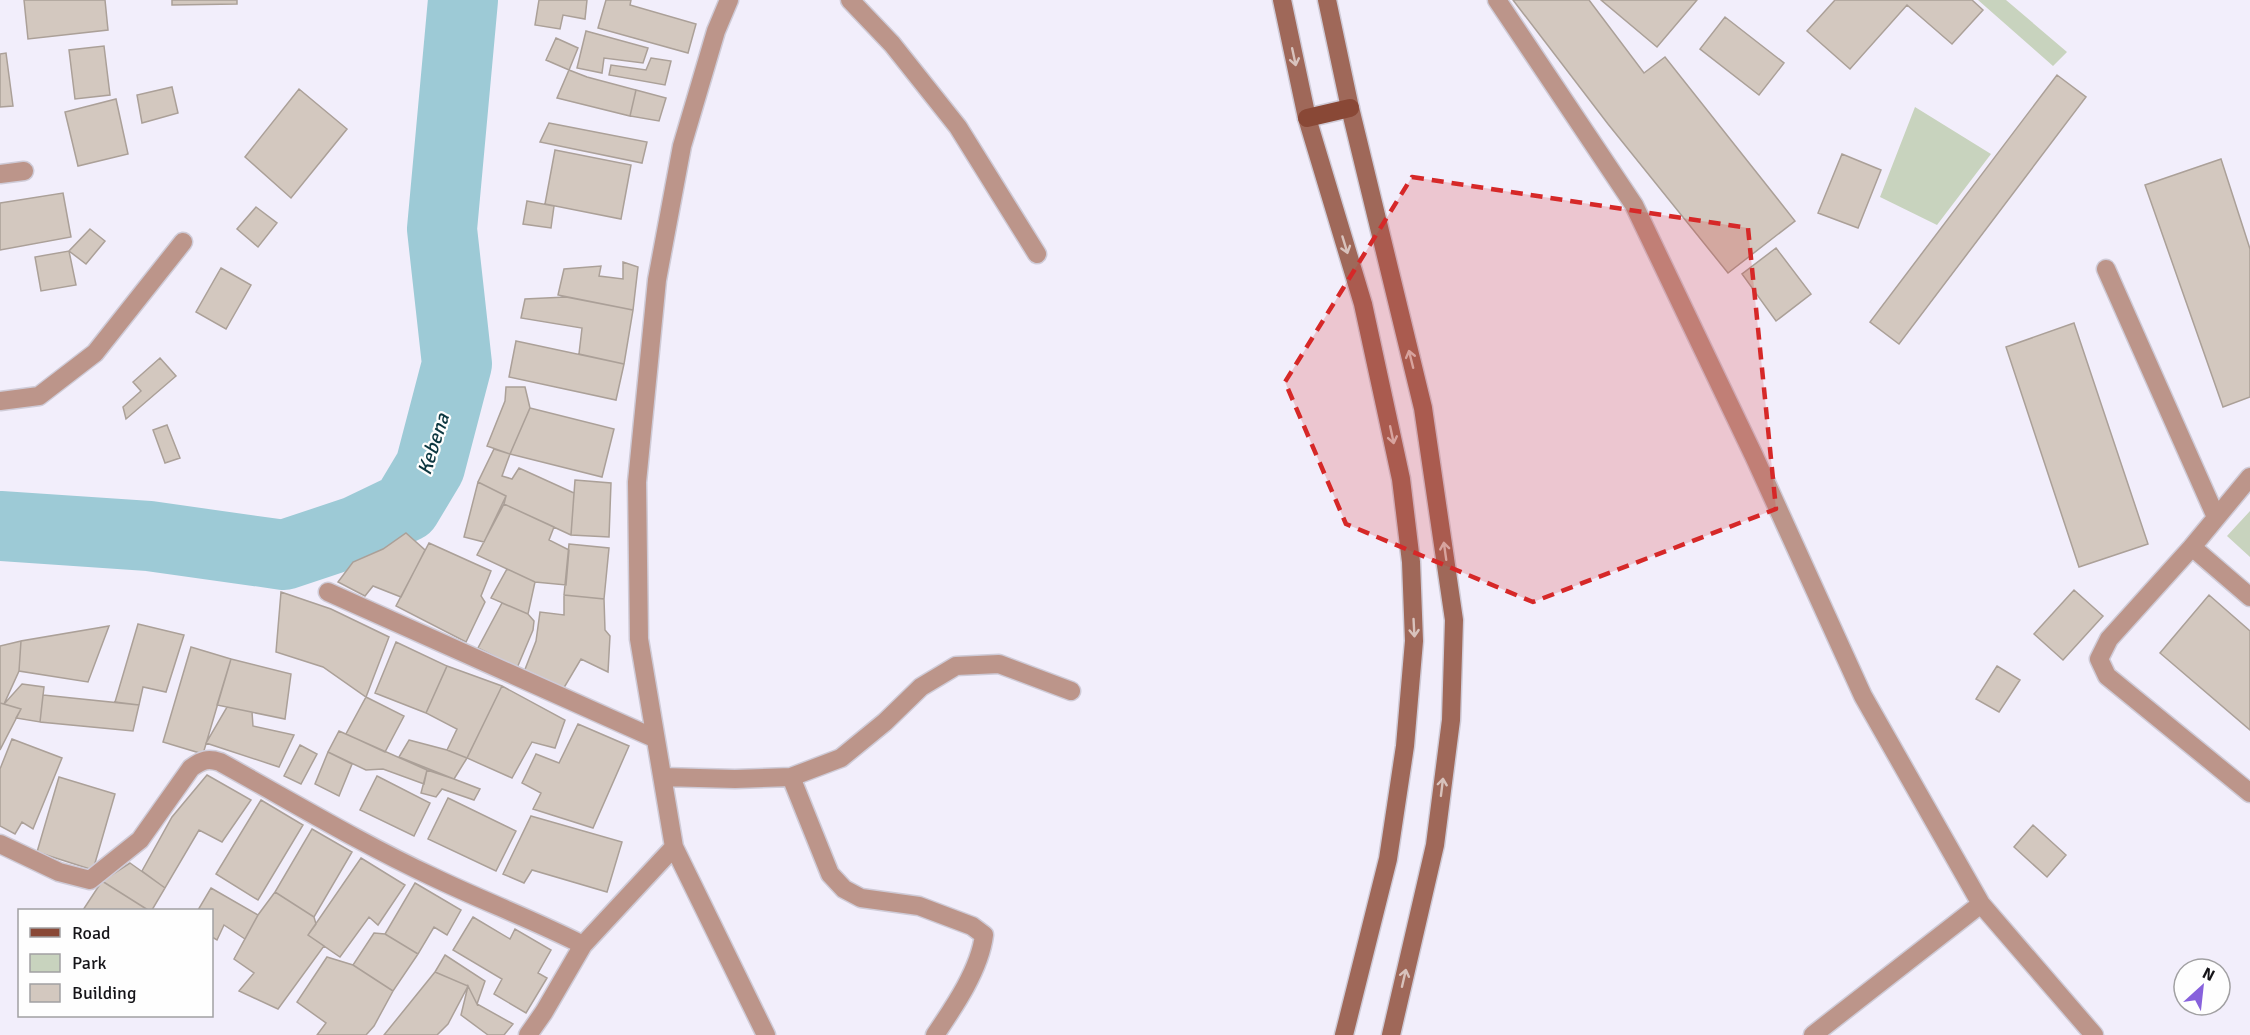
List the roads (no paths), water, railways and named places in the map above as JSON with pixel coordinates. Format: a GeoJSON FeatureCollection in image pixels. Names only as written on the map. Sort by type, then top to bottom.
{"type":"FeatureCollection","features":[{"type":"Feature","properties":{"kind":"main road"},"geometry":{"type":"LineString","coordinates":[[1282,0],[1307,118],[1363,304],[1401,478],[1411,562],[1414,630],[1405,746],[1388,859],[1344,1035]]}},
{"type":"Feature","properties":{"kind":"main road"},"geometry":{"type":"LineString","coordinates":[[1327,0],[1350,108],[1423,408],[1454,620],[1451,720],[1435,845],[1391,1035]]}},
{"type":"Feature","properties":{"kind":"main road"},"geometry":{"type":"LineString","coordinates":[[1307,118],[1350,108]]}},
{"type":"Feature","properties":{"kind":"street"},"geometry":{"type":"LineString","coordinates":[[729,0],[716,31],[682,146],[657,280],[636,482],[639,639],[674,847],[766,1035]]}},
{"type":"Feature","properties":{"kind":"street"},"geometry":{"type":"LineString","coordinates":[[850,0],[892,44],[958,127],[1037,254]]}},
{"type":"Feature","properties":{"kind":"street"},"geometry":{"type":"LineString","coordinates":[[1497,0],[1634,205],[1754,456],[1863,696],[1981,904],[2094,1035]]}},
{"type":"Feature","properties":{"kind":"street"},"geometry":{"type":"LineString","coordinates":[[0,174],[24,171]]}},
{"type":"Feature","properties":{"kind":"street"},"geometry":{"type":"LineString","coordinates":[[0,401],[39,396],[94,354],[183,242]]}},
{"type":"Feature","properties":{"kind":"street"},"geometry":{"type":"LineString","coordinates":[[2106,269],[2216,518]]}},
{"type":"Feature","properties":{"kind":"street"},"geometry":{"type":"LineString","coordinates":[[2250,477],[2192,547],[2109,639],[2099,659],[2107,676],[2250,793]]}},
{"type":"Feature","properties":{"kind":"street"},"geometry":{"type":"LineString","coordinates":[[2192,547],[2250,597]]}},
{"type":"Feature","properties":{"kind":"street"},"geometry":{"type":"LineString","coordinates":[[328,592],[654,738]]}},
{"type":"Feature","properties":{"kind":"street"},"geometry":{"type":"LineString","coordinates":[[663,777],[735,779],[791,777],[841,758],[885,723],[921,687],[956,666],[999,664],[1071,691]]}},
{"type":"Feature","properties":{"kind":"street"},"geometry":{"type":"LineString","coordinates":[[0,844],[59,872],[90,880],[140,840],[191,768],[201,761],[210,759],[220,762],[337,828],[426,873],[539,922],[583,945]]}},
{"type":"Feature","properties":{"kind":"street"},"geometry":{"type":"LineString","coordinates":[[791,777],[830,874],[844,889],[861,898],[919,906],[972,926],[984,935],[982,952],[935,1035]]}},
{"type":"Feature","properties":{"kind":"street"},"geometry":{"type":"LineString","coordinates":[[528,1035],[583,945],[674,847]]}},
{"type":"Feature","properties":{"kind":"street"},"geometry":{"type":"LineString","coordinates":[[1813,1035],[1981,904]]}},
{"type":"Feature","properties":{"kind":"waterway","name":"Kebena"},"geometry":{"type":"LineString","coordinates":[[0,526],[149,536],[284,555],[356,531],[406,507],[430,467],[457,364],[442,229],[463,0]]}}]}
